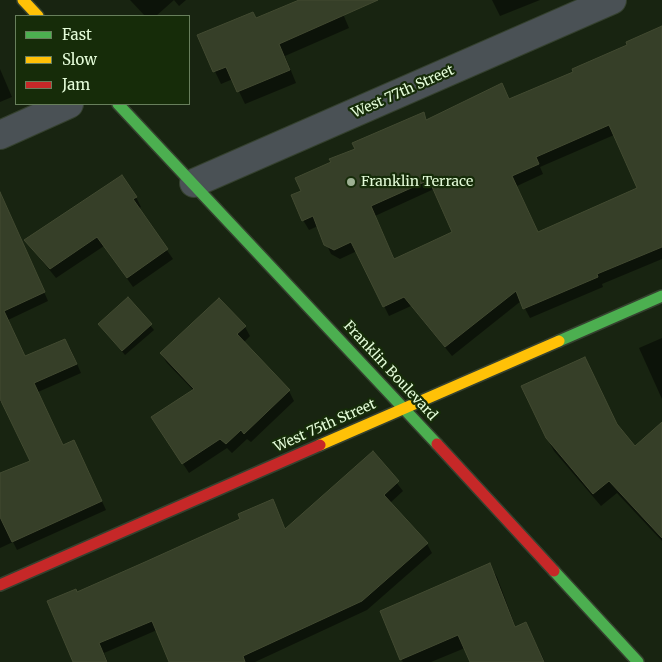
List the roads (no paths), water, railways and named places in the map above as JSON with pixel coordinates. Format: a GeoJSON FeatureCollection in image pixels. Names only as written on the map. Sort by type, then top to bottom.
{"type":"FeatureCollection","features":[{"type":"Feature","properties":{"kind":"street"},"geometry":{"type":"LineString","coordinates":[[23,0],[37,15]]}},
{"type":"Feature","properties":{"kind":"street","name":"West 77th Street"},"geometry":{"type":"LineString","coordinates":[[194,183],[612,0]]}},
{"type":"Feature","properties":{"kind":"street"},"geometry":{"type":"LineString","coordinates":[[0,135],[67,105]]}},
{"type":"Feature","properties":{"kind":"street","name":"Franklin Boulevard"},"geometry":{"type":"LineString","coordinates":[[119,105],[404,408],[638,662]]}},
{"type":"Feature","properties":{"kind":"street","name":"West 75th Street"},"geometry":{"type":"LineString","coordinates":[[0,585],[662,296]]}},
{"type":"Feature","properties":{"kind":"place","name":"Franklin Terrace"},"geometry":{"type":"Point","coordinates":[351,182]}}]}
